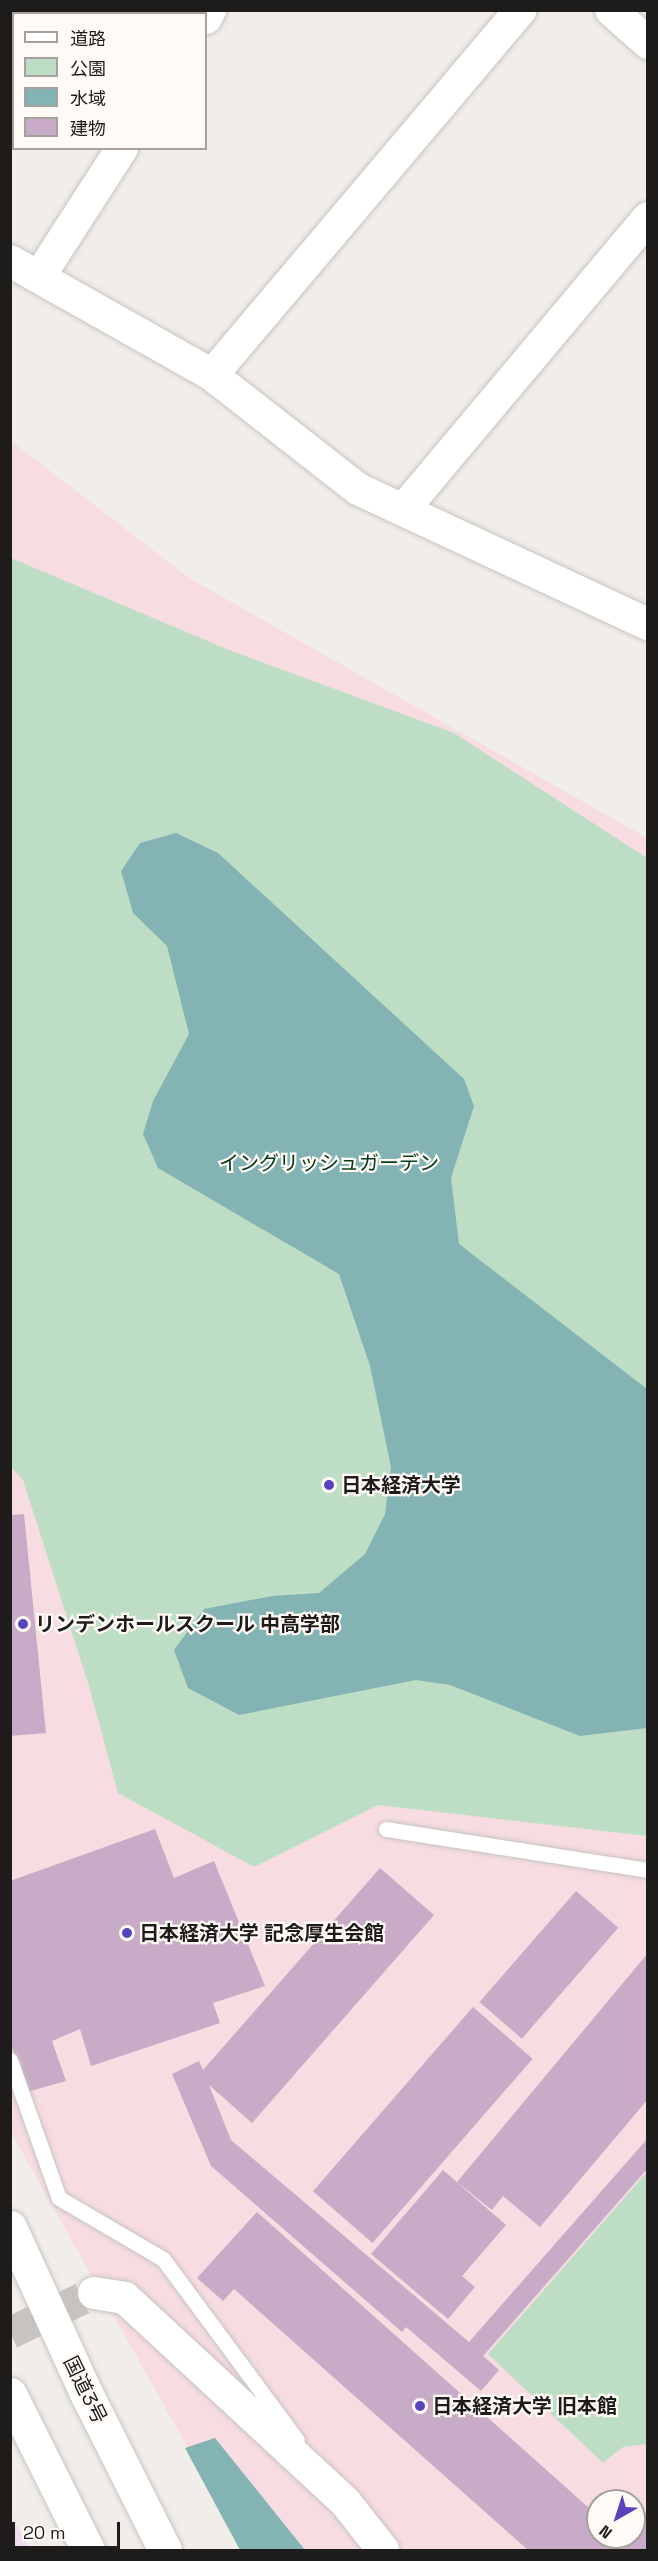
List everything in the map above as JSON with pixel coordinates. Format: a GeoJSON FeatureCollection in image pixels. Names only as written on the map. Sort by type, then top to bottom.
{"type":"FeatureCollection","features":[{"type":"Feature","properties":{"kind":"highway","name":"国道3号"},"geometry":{"type":"LineString","coordinates":[[10,2227],[85,2391],[165,2550]]}},
{"type":"Feature","properties":{"kind":"highway"},"geometry":{"type":"LineString","coordinates":[[10,2394],[88,2550]]}},
{"type":"Feature","properties":{"kind":"street"},"geometry":{"type":"LineString","coordinates":[[212,375],[520,10]]}},
{"type":"Feature","properties":{"kind":"street"},"geometry":{"type":"LineString","coordinates":[[611,10],[648,43]]}},
{"type":"Feature","properties":{"kind":"street"},"geometry":{"type":"LineString","coordinates":[[39,278],[121,150]]}},
{"type":"Feature","properties":{"kind":"street"},"geometry":{"type":"LineString","coordinates":[[404,510],[648,218]]}},
{"type":"Feature","properties":{"kind":"street"},"geometry":{"type":"LineString","coordinates":[[10,261],[212,375],[358,489],[648,624]]}},
{"type":"Feature","properties":{"kind":"street"},"geometry":{"type":"LineString","coordinates":[[94,2293],[125,2298],[336,2494],[383,2550]]}},
{"type":"Feature","properties":{"kind":"lane"},"geometry":{"type":"LineString","coordinates":[[386,1829],[648,1870]]}},
{"type":"Feature","properties":{"kind":"lane"},"geometry":{"type":"LineString","coordinates":[[10,2060],[59,2198],[163,2259],[336,2494]]}},
{"type":"Feature","properties":{"kind":"shaded area","name":"イングリッシュガーデン"},"geometry":{"type":"Polygon","coordinates":[[[10,440],[189,578],[647,838],[647,2550],[245,2550],[11,2132],[10,440]]]}},
{"type":"Feature","properties":{"kind":"shaded area"},"geometry":{"type":"Polygon","coordinates":[[[11,2515],[30,2550],[11,2550],[11,2515]]]}},
{"type":"Feature","properties":{"kind":"green space","name":"イングリッシュガーデン"},"geometry":{"type":"Polygon","coordinates":[[[11,558],[229,650],[454,733],[647,858],[647,1836],[378,1805],[254,1867],[118,1793],[89,1686],[23,1480],[11,1467],[11,558]]]}},
{"type":"Feature","properties":{"kind":"green space"},"geometry":{"type":"Polygon","coordinates":[[[647,2172],[647,2444],[623,2447],[603,2463],[488,2354],[647,2172]]]}},
{"type":"Feature","properties":{"kind":"water"},"geometry":{"type":"Polygon","coordinates":[[[176,833],[218,853],[464,1079],[474,1106],[451,1178],[459,1244],[647,1389],[647,1728],[580,1736],[450,1685],[416,1680],[239,1715],[188,1688],[174,1650],[204,1609],[272,1596],[319,1593],[365,1554],[385,1514],[391,1467],[370,1366],[339,1274],[158,1168],[143,1134],[153,1101],[189,1034],[167,946],[133,913],[121,871],[140,843],[176,833]]]}},
{"type":"Feature","properties":{"kind":"water"},"geometry":{"type":"Polygon","coordinates":[[[215,2438],[305,2550],[240,2550],[185,2448],[215,2438]]]}},
{"type":"Feature","properties":{"kind":"building","name":"リンデンホールスクール 中高学部"},"geometry":{"type":"Polygon","coordinates":[[[24,1514],[46,1733],[10,1736],[10,1515],[24,1514]]]}},
{"type":"Feature","properties":{"kind":"building","name":"日本経済大学 記念厚生会館"},"geometry":{"type":"Polygon","coordinates":[[[155,1829],[174,1878],[214,1861],[265,1986],[213,2003],[220,2023],[91,2066],[80,2029],[52,2041],[66,2081],[27,2092],[10,2042],[10,1881],[155,1829]]]}},
{"type":"Feature","properties":{"kind":"building"},"geometry":{"type":"Polygon","coordinates":[[[380,1868],[434,1915],[252,2123],[209,2085],[231,2140],[469,2342],[648,2138],[648,2168],[483,2356],[499,2370],[481,2391],[406,2327],[402,2332],[211,2166],[172,2074],[199,2061],[203,2070],[380,1868]]]}},
{"type":"Feature","properties":{"kind":"building"},"geometry":{"type":"Polygon","coordinates":[[[576,1891],[618,1928],[522,2039],[480,2002],[576,1891]]]}},
{"type":"Feature","properties":{"kind":"building"},"geometry":{"type":"Polygon","coordinates":[[[648,1953],[648,2099],[540,2227],[503,2196],[492,2210],[457,2182],[648,1953]]]}},
{"type":"Feature","properties":{"kind":"building"},"geometry":{"type":"Polygon","coordinates":[[[473,2007],[533,2059],[373,2243],[313,2191],[473,2007]]]}},
{"type":"Feature","properties":{"kind":"building"},"geometry":{"type":"Polygon","coordinates":[[[443,2170],[506,2225],[462,2276],[475,2287],[448,2319],[371,2254],[443,2170]]]}},
{"type":"Feature","properties":{"kind":"building","name":"日本経済大学 旧本館"},"geometry":{"type":"Polygon","coordinates":[[[257,2212],[586,2505],[586,2549],[646,2549],[646,2512],[648,2510],[648,2550],[528,2550],[234,2289],[223,2301],[197,2278],[257,2212]]]}},
{"type":"Feature","properties":{"kind":"tunnel"},"geometry":{"type":"LineString","coordinates":[[10,2333],[94,2293]]}},
{"type":"Feature","properties":{"kind":"place","name":"日本経済大学"},"geometry":{"type":"Point","coordinates":[329,1485]}},
{"type":"Feature","properties":{"kind":"place","name":"リンデンホールスクール 中高学部"},"geometry":{"type":"Point","coordinates":[23,1624]}},
{"type":"Feature","properties":{"kind":"place","name":"日本経済大学 記念厚生会館"},"geometry":{"type":"Point","coordinates":[127,1933]}},
{"type":"Feature","properties":{"kind":"place","name":"日本経済大学 旧本館"},"geometry":{"type":"Point","coordinates":[420,2406]}}]}
